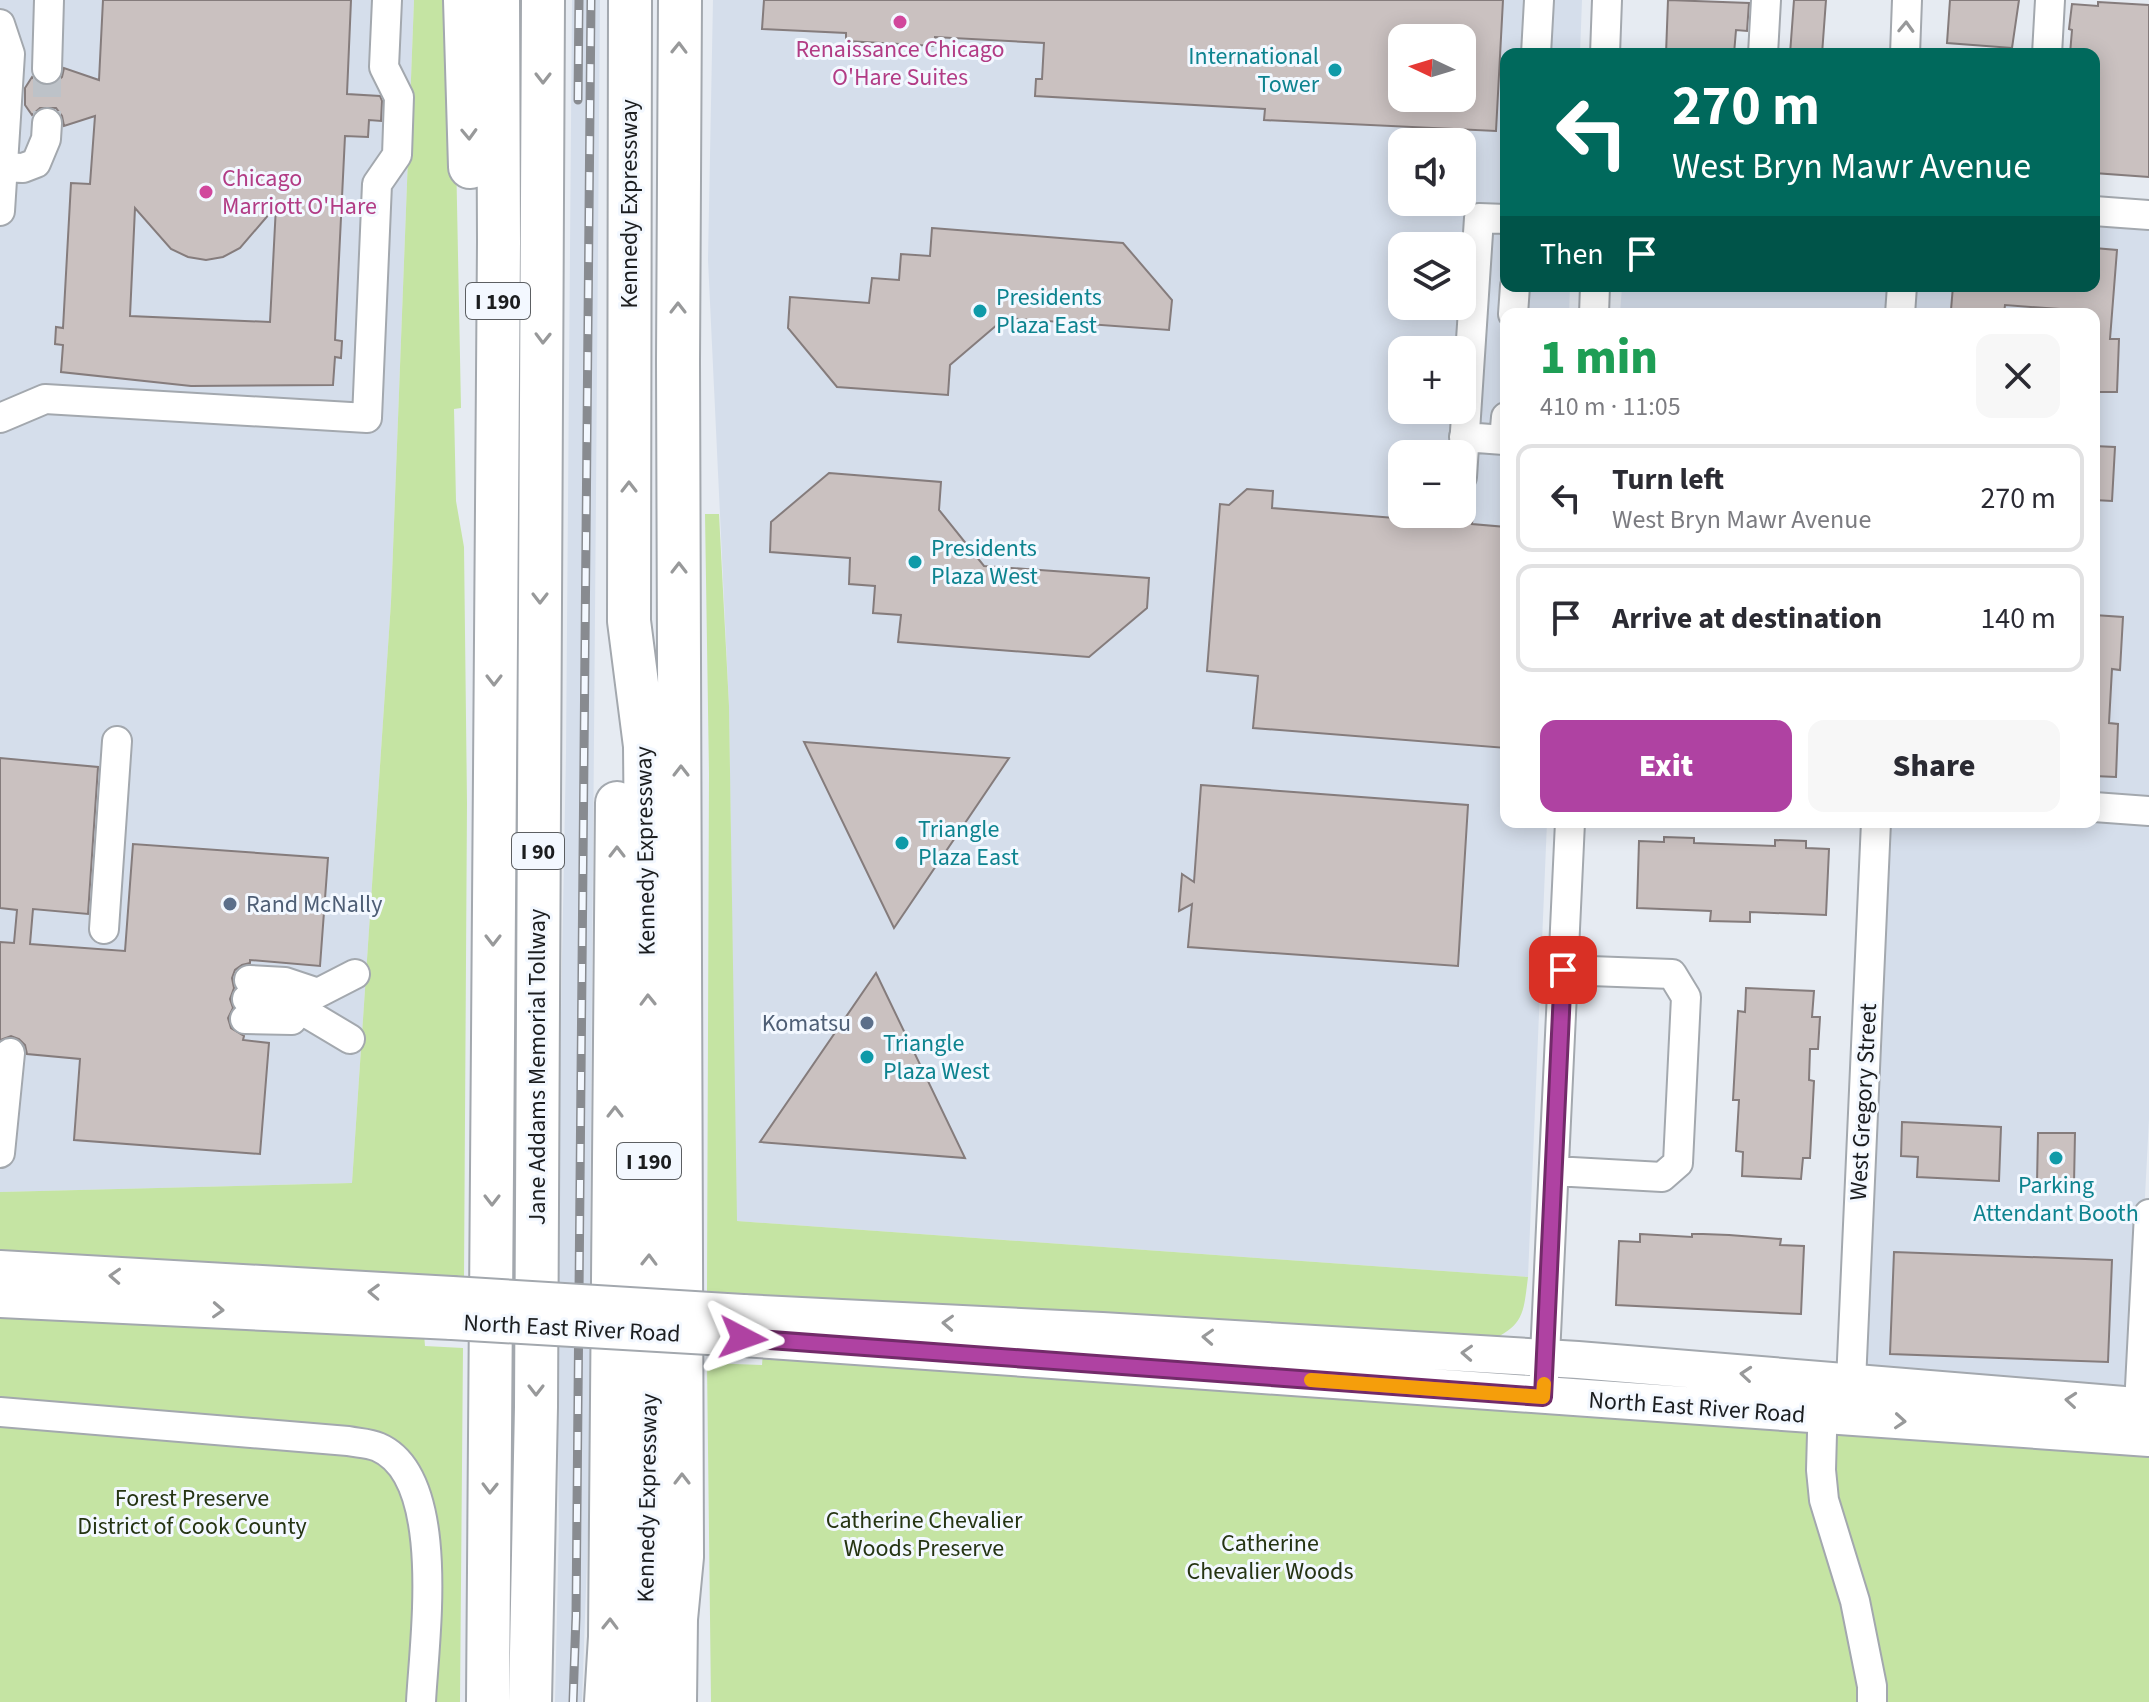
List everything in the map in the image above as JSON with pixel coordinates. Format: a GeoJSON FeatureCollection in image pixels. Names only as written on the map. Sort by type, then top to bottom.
{"type":"FeatureCollection","features":[{"type":"Feature","properties":{"kind":"highway"},"geometry":{"type":"LineString","coordinates":[[465,0],[477,368],[495,602]]}},
{"type":"Feature","properties":{"kind":"highway","name":"I 190"},"geometry":{"type":"LineString","coordinates":[[487,1693],[499,258],[498,0]]}},
{"type":"Feature","properties":{"kind":"highway","name":"Jane Addams Memorial Tollway"},"geometry":{"type":"LineString","coordinates":[[530,1702],[536,1407],[543,0]]}},
{"type":"Feature","properties":{"kind":"highway","name":"Kennedy Expressway"},"geometry":{"type":"LineString","coordinates":[[630,0],[629,621],[645,746],[649,1185],[645,1702]]}},
{"type":"Feature","properties":{"kind":"highway"},"geometry":{"type":"LineString","coordinates":[[675,1702],[676,1619],[682,1557],[678,377],[680,0]]}},
{"type":"Feature","properties":{"kind":"highway"},"geometry":{"type":"LineString","coordinates":[[606,1702],[610,1621],[618,746],[629,621]]}},
{"type":"Feature","properties":{"kind":"highway"},"geometry":{"type":"LineString","coordinates":[[682,1557],[688,1614],[690,1702]]}},
{"type":"Feature","properties":{"kind":"main road","name":"North East River Road"},"geometry":{"type":"LineString","coordinates":[[0,1269],[452,1308],[743,1325],[1543,1397],[1832,1393]]}},
{"type":"Feature","properties":{"kind":"main road","name":"North East River Road"},"geometry":{"type":"LineString","coordinates":[[0,1299],[452,1308]]}},
{"type":"Feature","properties":{"kind":"main road","name":"North East River Road"},"geometry":{"type":"LineString","coordinates":[[743,1325],[1102,1331],[1545,1358],[1832,1393],[2143,1422]]}},
{"type":"Feature","properties":{"kind":"street"},"geometry":{"type":"LineString","coordinates":[[5,54],[47,60],[49,0]]}},
{"type":"Feature","properties":{"kind":"street"},"geometry":{"type":"LineString","coordinates":[[0,418],[45,399],[367,418],[377,184],[397,155],[399,97],[384,67],[387,0]]}},
{"type":"Feature","properties":{"kind":"street"},"geometry":{"type":"LineString","coordinates":[[1536,48],[1539,0]]}},
{"type":"Feature","properties":{"kind":"street"},"geometry":{"type":"LineString","coordinates":[[1605,48],[1607,0]]}},
{"type":"Feature","properties":{"kind":"street"},"geometry":{"type":"LineString","coordinates":[[1763,48],[1766,0]]}},
{"type":"Feature","properties":{"kind":"street"},"geometry":{"type":"LineString","coordinates":[[1905,48],[1907,0]]}},
{"type":"Feature","properties":{"kind":"street"},"geometry":{"type":"LineString","coordinates":[[2047,48],[2050,0]]}},
{"type":"Feature","properties":{"kind":"street"},"geometry":{"type":"LineString","coordinates":[[0,24],[5,54],[0,211]]}},
{"type":"Feature","properties":{"kind":"street"},"geometry":{"type":"LineString","coordinates":[[1,167],[23,168],[36,163],[46,139],[47,123]]}},
{"type":"Feature","properties":{"kind":"street"},"geometry":{"type":"LineString","coordinates":[[2100,211],[2149,215]]}},
{"type":"Feature","properties":{"kind":"street"},"geometry":{"type":"LineString","coordinates":[[1464,440],[1479,218],[1500,219]]}},
{"type":"Feature","properties":{"kind":"street"},"geometry":{"type":"LineString","coordinates":[[1464,437],[1500,440]]}},
{"type":"Feature","properties":{"kind":"street"},"geometry":{"type":"LineString","coordinates":[[104,929],[117,741]]}},
{"type":"Feature","properties":{"kind":"street"},"geometry":{"type":"LineString","coordinates":[[2100,807],[2149,811]]}},
{"type":"Feature","properties":{"kind":"street"},"geometry":{"type":"LineString","coordinates":[[1543,1397],[1570,828]]}},
{"type":"Feature","properties":{"kind":"street","name":"West Gregory Street"},"geometry":{"type":"LineString","coordinates":[[1872,1702],[1855,1601],[1824,1500],[1821,1470],[1832,1393],[1876,828]]}},
{"type":"Feature","properties":{"kind":"street"},"geometry":{"type":"LineString","coordinates":[[1554,1171],[1662,1177],[1678,1163],[1686,997],[1672,974],[1563,970]]}},
{"type":"Feature","properties":{"kind":"street"},"geometry":{"type":"LineString","coordinates":[[247,999],[286,1021],[316,1005],[355,974]]}},
{"type":"Feature","properties":{"kind":"street"},"geometry":{"type":"LineString","coordinates":[[247,999],[285,982],[316,1005],[350,1039]]}},
{"type":"Feature","properties":{"kind":"street"},"geometry":{"type":"LineString","coordinates":[[247,999],[316,1005]]}},
{"type":"Feature","properties":{"kind":"street"},"geometry":{"type":"LineString","coordinates":[[0,1153],[10,1053]]}},
{"type":"Feature","properties":{"kind":"street"},"geometry":{"type":"LineString","coordinates":[[2143,1422],[2149,1214]]}},
{"type":"Feature","properties":{"kind":"street"},"geometry":{"type":"LineString","coordinates":[[0,1412],[348,1441],[380,1447],[409,1477],[419,1498],[424,1524],[427,1555],[421,1702]]}},
{"type":"Feature","properties":{"kind":"shaded area"},"geometry":{"type":"Polygon","coordinates":[[[0,0],[414,0],[391,602],[352,1183],[0,1192],[0,0]]]}},
{"type":"Feature","properties":{"kind":"shaded area"},"geometry":{"type":"Polygon","coordinates":[[[572,0],[600,0],[590,1231],[594,1279],[594,1361],[582,1702],[555,1702],[559,1525],[556,1275],[566,753],[572,0]]]}},
{"type":"Feature","properties":{"kind":"shaded area"},"geometry":{"type":"Polygon","coordinates":[[[713,0],[1582,0],[1580,48],[1500,48],[1500,292],[1570,292],[1569,308],[1500,308],[1500,828],[1547,828],[1528,1277],[736,1221],[729,706],[708,260],[713,0]]]}},
{"type":"Feature","properties":{"kind":"shaded area"},"geometry":{"type":"Polygon","coordinates":[[[2100,211],[2149,214],[2149,1119],[2135,1390],[1852,1370],[1878,828],[2100,828],[2100,308],[1620,308],[1622,292],[2100,292],[2100,211]]]}},
{"type":"Feature","properties":{"kind":"green space"},"geometry":{"type":"Polygon","coordinates":[[[414,0],[453,0],[461,408],[454,409],[456,501],[464,547],[467,803],[464,1278],[0,1256],[0,1192],[352,1183],[391,602],[414,0]]]}},
{"type":"Feature","properties":{"kind":"green space"},"geometry":{"type":"Polygon","coordinates":[[[705,514],[719,514],[729,706],[737,1221],[1528,1277],[1522,1312],[1514,1326],[1484,1344],[940,1311],[707,1291],[709,774],[705,514]]]}},
{"type":"Feature","properties":{"kind":"green space","name":"Forest Preserve District of Cook County"},"geometry":{"type":"Polygon","coordinates":[[[0,1310],[424,1334],[425,1346],[463,1348],[460,1702],[0,1702],[0,1310]]]}},
{"type":"Feature","properties":{"kind":"green space","name":"Catherine Chevalier Woods Preserve"},"geometry":{"type":"Polygon","coordinates":[[[763,1352],[2149,1451],[2149,1702],[711,1702],[707,1363],[762,1365],[763,1352]]]}},
{"type":"Feature","properties":{"kind":"building","name":"Chicago Marriott O'Hare"},"geometry":{"type":"Polygon","coordinates":[[[103,0],[351,0],[347,94],[380,96],[382,101],[381,121],[369,120],[368,137],[345,136],[335,340],[342,341],[341,358],[335,357],[333,385],[191,386],[61,372],[63,345],[55,344],[56,327],[63,328],[71,183],[90,184],[95,116],[64,126],[56,108],[40,108],[32,115],[25,105],[25,88],[32,77],[39,84],[54,84],[62,77],[64,68],[99,80],[103,0]],[[276,206],[240,248],[223,257],[206,260],[188,257],[171,249],[135,208],[130,316],[270,322],[276,206]]]}},
{"type":"Feature","properties":{"kind":"building"},"geometry":{"type":"Polygon","coordinates":[[[764,0],[1503,0],[1496,131],[1264,120],[1265,109],[1035,96],[1036,79],[1042,79],[1044,43],[935,37],[935,46],[846,41],[846,33],[762,29],[764,0]]]}},
{"type":"Feature","properties":{"kind":"building"},"geometry":{"type":"Polygon","coordinates":[[[1668,0],[1749,3],[1747,31],[1736,30],[1734,48],[1666,48],[1668,0]]]}},
{"type":"Feature","properties":{"kind":"building"},"geometry":{"type":"Polygon","coordinates":[[[1794,0],[1826,0],[1822,48],[1790,48],[1794,0]]]}},
{"type":"Feature","properties":{"kind":"building"},"geometry":{"type":"Polygon","coordinates":[[[1950,0],[2019,0],[2012,48],[1947,43],[1950,0]]]}},
{"type":"Feature","properties":{"kind":"building"},"geometry":{"type":"Polygon","coordinates":[[[2098,2],[2149,5],[2149,177],[2100,173],[2100,48],[2070,48],[2072,30],[2069,29],[2072,4],[2098,6],[2098,2]]]}},
{"type":"Feature","properties":{"kind":"building","name":"Presidents Plaza East"},"geometry":{"type":"Polygon","coordinates":[[[932,228],[1123,243],[1172,300],[1169,330],[1005,318],[950,365],[948,395],[837,387],[788,328],[790,297],[869,303],[872,278],[899,280],[901,254],[930,256],[932,228]]]}},
{"type":"Feature","properties":{"kind":"building"},"geometry":{"type":"Polygon","coordinates":[[[2100,249],[2117,250],[2110,339],[2119,339],[2117,392],[2100,392],[2100,308],[2005,305],[2005,308],[1951,308],[1952,292],[2100,292],[2100,249]]]}},
{"type":"Feature","properties":{"kind":"building"},"geometry":{"type":"Polygon","coordinates":[[[2100,446],[2115,447],[2112,501],[2100,500],[2100,446]]]}},
{"type":"Feature","properties":{"kind":"building","name":"Presidents Plaza West"},"geometry":{"type":"Polygon","coordinates":[[[829,473],[941,482],[939,510],[984,566],[1149,578],[1147,608],[1089,657],[898,642],[901,615],[873,613],[875,586],[849,584],[850,558],[770,552],[771,522],[829,473]]]}},
{"type":"Feature","properties":{"kind":"building"},"geometry":{"type":"Polygon","coordinates":[[[1247,489],[1273,491],[1272,508],[1388,517],[1388,528],[1476,528],[1476,524],[1500,526],[1500,748],[1253,728],[1258,676],[1207,671],[1220,504],[1229,505],[1247,489]]]}},
{"type":"Feature","properties":{"kind":"building"},"geometry":{"type":"Polygon","coordinates":[[[2100,615],[2123,617],[2120,670],[2112,669],[2109,723],[2118,724],[2116,777],[2100,776],[2100,615]]]}},
{"type":"Feature","properties":{"kind":"building","name":"Triangle Plaza East"},"geometry":{"type":"Polygon","coordinates":[[[804,742],[1009,758],[894,928],[804,742]]]}},
{"type":"Feature","properties":{"kind":"building"},"geometry":{"type":"Polygon","coordinates":[[[0,758],[98,767],[88,914],[33,909],[30,944],[125,951],[133,844],[328,858],[320,966],[250,960],[250,963],[235,970],[232,978],[234,988],[230,999],[233,1008],[228,1018],[231,1028],[244,1036],[243,1040],[269,1043],[260,1154],[74,1140],[80,1059],[27,1054],[25,1045],[19,1039],[11,1036],[0,1040],[0,942],[14,943],[17,910],[0,908],[0,758]]]}},
{"type":"Feature","properties":{"kind":"building"},"geometry":{"type":"Polygon","coordinates":[[[1201,785],[1468,805],[1458,966],[1188,947],[1192,904],[1179,911],[1182,874],[1194,882],[1201,785]]]}},
{"type":"Feature","properties":{"kind":"building"},"geometry":{"type":"Polygon","coordinates":[[[1664,837],[1694,838],[1694,843],[1775,846],[1775,840],[1806,841],[1806,848],[1829,849],[1826,915],[1750,912],[1750,922],[1710,921],[1711,911],[1637,908],[1639,841],[1664,842],[1664,837]]]}},
{"type":"Feature","properties":{"kind":"building","name":"Triangle Plaza West"},"geometry":{"type":"Polygon","coordinates":[[[876,973],[965,1158],[760,1142],[876,973]]]}},
{"type":"Feature","properties":{"kind":"building"},"geometry":{"type":"Polygon","coordinates":[[[1746,988],[1814,991],[1812,1017],[1820,1017],[1818,1049],[1810,1049],[1809,1080],[1814,1081],[1810,1158],[1803,1158],[1801,1179],[1742,1176],[1743,1152],[1736,1151],[1739,1100],[1733,1100],[1738,1011],[1745,1012],[1746,988]]]}},
{"type":"Feature","properties":{"kind":"building"},"geometry":{"type":"Polygon","coordinates":[[[1902,1122],[2001,1127],[1999,1181],[1917,1177],[1918,1157],[1901,1156],[1902,1122]]]}},
{"type":"Feature","properties":{"kind":"building","name":"Parking Attendant Booth"},"geometry":{"type":"Polygon","coordinates":[[[2038,1133],[2075,1133],[2074,1184],[2037,1183],[2038,1133]]]}},
{"type":"Feature","properties":{"kind":"building"},"geometry":{"type":"Polygon","coordinates":[[[1640,1234],[1692,1237],[1692,1234],[1729,1235],[1781,1239],[1780,1245],[1804,1246],[1801,1314],[1616,1305],[1619,1241],[1640,1242],[1640,1234]]]}},
{"type":"Feature","properties":{"kind":"building"},"geometry":{"type":"Polygon","coordinates":[[[1894,1252],[2112,1260],[2108,1362],[1890,1354],[1894,1252]]]}},
{"type":"Feature","properties":{"kind":"tunnel"},"geometry":{"type":"LineString","coordinates":[[47,69],[47,123]]}},
{"type":"Feature","properties":{"kind":"railway"},"geometry":{"type":"LineString","coordinates":[[578,100],[579,0]]}},
{"type":"Feature","properties":{"kind":"railway"},"geometry":{"type":"LineString","coordinates":[[573,1702],[591,0]]}},
{"type":"Feature","properties":{"kind":"slow traffic"},"geometry":{"type":"LineString","coordinates":[[1311,1380],[1543,1397],[1544,1384]]}},
{"type":"Feature","properties":{"kind":"place","name":"Renaissance Chicago O'Hare Suites"},"geometry":{"type":"Point","coordinates":[900,22]}},
{"type":"Feature","properties":{"kind":"place","name":"International Tower"},"geometry":{"type":"Point","coordinates":[1335,70]}},
{"type":"Feature","properties":{"kind":"place","name":"Chicago Marriott O'Hare"},"geometry":{"type":"Point","coordinates":[206,192]}},
{"type":"Feature","properties":{"kind":"place","name":"Presidents Plaza East"},"geometry":{"type":"Point","coordinates":[980,311]}},
{"type":"Feature","properties":{"kind":"place","name":"Presidents Plaza West"},"geometry":{"type":"Point","coordinates":[915,562]}},
{"type":"Feature","properties":{"kind":"place","name":"Triangle Plaza East"},"geometry":{"type":"Point","coordinates":[902,843]}},
{"type":"Feature","properties":{"kind":"place","name":"Rand McNally"},"geometry":{"type":"Point","coordinates":[230,904]}},
{"type":"Feature","properties":{"kind":"place","name":"Komatsu"},"geometry":{"type":"Point","coordinates":[867,1023]}},
{"type":"Feature","properties":{"kind":"place","name":"Triangle Plaza West"},"geometry":{"type":"Point","coordinates":[867,1057]}},
{"type":"Feature","properties":{"kind":"place","name":"Parking Attendant Booth"},"geometry":{"type":"Point","coordinates":[2056,1158]}},
{"type":"Feature","properties":{"kind":"route"},"geometry":{"type":"LineString","coordinates":[[743,1338],[1543,1397],[1563,970]]}},
{"type":"Feature","properties":{"kind":"park label","name":"Catherine Chevalier Woods"},"geometry":{"type":"Point","coordinates":[1270,1557]}}]}
